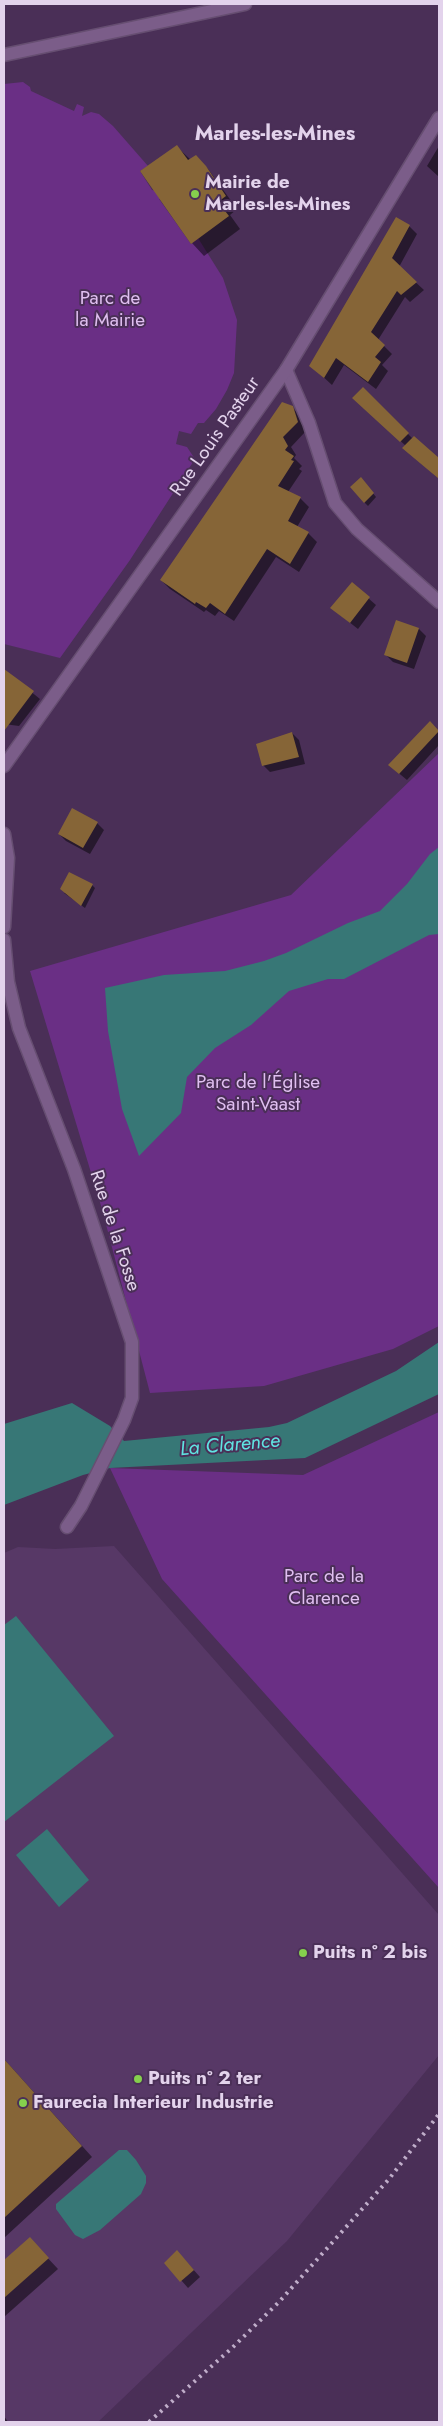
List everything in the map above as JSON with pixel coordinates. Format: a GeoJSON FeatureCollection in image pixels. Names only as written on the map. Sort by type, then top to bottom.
{"type":"FeatureCollection","features":[{"type":"Feature","properties":{"kind":"street"},"geometry":{"type":"LineString","coordinates":[[4,55],[245,4]]}},
{"type":"Feature","properties":{"kind":"street","name":"Rue Louis Pasteur"},"geometry":{"type":"LineString","coordinates":[[4,766],[286,370],[439,118]]}},
{"type":"Feature","properties":{"kind":"street"},"geometry":{"type":"LineString","coordinates":[[286,370],[310,424],[335,503],[357,529],[439,602]]}},
{"type":"Feature","properties":{"kind":"street"},"geometry":{"type":"LineString","coordinates":[[4,834],[8,858],[4,928]]}},
{"type":"Feature","properties":{"kind":"street","name":"Rue de la Fosse"},"geometry":{"type":"LineString","coordinates":[[4,940],[8,982],[19,1028],[74,1169],[132,1342],[132,1398],[124,1420],[81,1506],[67,1527]]}},
{"type":"Feature","properties":{"kind":"shaded area"},"geometry":{"type":"Polygon","coordinates":[[[114,1546],[439,1915],[439,2055],[287,2241],[98,2422],[4,2422],[4,1553],[18,1547],[55,1549],[114,1546]]]}},
{"type":"Feature","properties":{"kind":"green space","name":"Parc de la Mairie"},"geometry":{"type":"Polygon","coordinates":[[[23,82],[30,87],[31,91],[74,111],[77,104],[84,107],[82,116],[91,112],[99,114],[113,126],[148,166],[140,171],[152,190],[168,193],[159,199],[191,244],[198,238],[223,278],[237,320],[234,373],[227,390],[216,409],[204,423],[198,423],[191,434],[179,431],[176,444],[187,447],[195,459],[130,560],[60,658],[4,644],[4,84],[23,82]]]}},
{"type":"Feature","properties":{"kind":"green space","name":"Parc de l'Église Saint-Vaast"},"geometry":{"type":"Polygon","coordinates":[[[439,753],[439,1326],[393,1349],[264,1386],[150,1393],[102,1209],[30,971],[291,895],[439,753]]]}},
{"type":"Feature","properties":{"kind":"green space","name":"Parc de la Clarence"},"geometry":{"type":"Polygon","coordinates":[[[439,1412],[439,1888],[162,1579],[110,1468],[303,1475],[439,1412]]]}},
{"type":"Feature","properties":{"kind":"water"},"geometry":{"type":"Polygon","coordinates":[[[439,847],[439,934],[429,935],[344,979],[328,979],[289,991],[251,1025],[215,1048],[187,1077],[181,1113],[139,1156],[122,1109],[108,1031],[105,988],[164,975],[225,971],[286,953],[348,923],[380,911],[407,884],[430,854],[439,847]]]}},
{"type":"Feature","properties":{"kind":"water","name":"La Clarence"},"geometry":{"type":"Polygon","coordinates":[[[439,1342],[439,1394],[305,1458],[110,1468],[83,1475],[4,1505],[4,1424],[72,1403],[110,1426],[124,1441],[269,1427],[287,1423],[396,1371],[439,1342]]]}},
{"type":"Feature","properties":{"kind":"water"},"geometry":{"type":"Polygon","coordinates":[[[16,1616],[114,1736],[4,1822],[4,1625],[16,1616]]]}},
{"type":"Feature","properties":{"kind":"water"},"geometry":{"type":"Polygon","coordinates":[[[47,1829],[89,1880],[59,1907],[16,1855],[47,1829]]]}},
{"type":"Feature","properties":{"kind":"water"},"geometry":{"type":"Polygon","coordinates":[[[119,2150],[127,2150],[136,2160],[146,2176],[146,2183],[141,2194],[100,2230],[83,2239],[75,2235],[56,2209],[56,2204],[119,2150]]]}},
{"type":"Feature","properties":{"kind":"building","name":"Mairie de Marles-les-Mines"},"geometry":{"type":"Polygon","coordinates":[[[177,145],[188,160],[196,155],[206,166],[226,196],[218,202],[229,216],[191,244],[140,171],[177,145]]]}},
{"type":"Feature","properties":{"kind":"building"},"geometry":{"type":"Polygon","coordinates":[[[396,217],[410,225],[392,258],[417,282],[401,295],[397,291],[371,332],[385,345],[375,357],[381,362],[368,382],[336,358],[324,378],[309,366],[396,217]]]}},
{"type":"Feature","properties":{"kind":"building"},"geometry":{"type":"Polygon","coordinates":[[[363,387],[409,433],[400,442],[352,398],[363,387]]]}},
{"type":"Feature","properties":{"kind":"building"},"geometry":{"type":"Polygon","coordinates":[[[282,402],[293,406],[298,422],[283,437],[288,446],[285,450],[294,456],[291,460],[294,461],[278,486],[301,497],[288,521],[309,532],[290,564],[267,549],[225,614],[210,603],[206,608],[196,602],[195,604],[160,580],[282,402]]]}},
{"type":"Feature","properties":{"kind":"building"},"geometry":{"type":"Polygon","coordinates":[[[414,436],[439,458],[439,479],[402,448],[414,436]]]}},
{"type":"Feature","properties":{"kind":"building"},"geometry":{"type":"Polygon","coordinates":[[[361,477],[374,493],[364,503],[350,487],[361,477]]]}},
{"type":"Feature","properties":{"kind":"building"},"geometry":{"type":"Polygon","coordinates":[[[352,582],[370,597],[350,623],[330,608],[352,582]]]}},
{"type":"Feature","properties":{"kind":"building"},"geometry":{"type":"Polygon","coordinates":[[[396,620],[419,628],[407,663],[384,655],[396,620]]]}},
{"type":"Feature","properties":{"kind":"building"},"geometry":{"type":"Polygon","coordinates":[[[4,669],[34,691],[4,731],[4,669]]]}},
{"type":"Feature","properties":{"kind":"building"},"geometry":{"type":"Polygon","coordinates":[[[430,721],[439,731],[399,774],[388,765],[430,721]]]}},
{"type":"Feature","properties":{"kind":"building"},"geometry":{"type":"Polygon","coordinates":[[[292,732],[299,757],[262,766],[256,744],[292,732]]]}},
{"type":"Feature","properties":{"kind":"building"},"geometry":{"type":"Polygon","coordinates":[[[72,808],[98,822],[83,848],[58,834],[72,808]]]}},
{"type":"Feature","properties":{"kind":"building"},"geometry":{"type":"Polygon","coordinates":[[[69,872],[93,884],[81,906],[60,889],[69,872]]]}},
{"type":"Feature","properties":{"kind":"building","name":"Faurecia Interieur Industrie"},"geometry":{"type":"Polygon","coordinates":[[[4,2059],[82,2146],[4,2218],[4,2059]]]}},
{"type":"Feature","properties":{"kind":"building"},"geometry":{"type":"Polygon","coordinates":[[[30,2237],[49,2258],[4,2298],[4,2260],[30,2237]]]}},
{"type":"Feature","properties":{"kind":"building"},"geometry":{"type":"Polygon","coordinates":[[[177,2250],[194,2270],[180,2282],[164,2263],[177,2250]]]}},
{"type":"Feature","properties":{"kind":"railway"},"geometry":{"type":"LineString","coordinates":[[149,2422],[232,2348],[279,2302],[389,2179],[439,2114]]}},
{"type":"Feature","properties":{"kind":"place","name":"Mairie de Marles-les-Mines"},"geometry":{"type":"Point","coordinates":[195,194]}},
{"type":"Feature","properties":{"kind":"place","name":"Puits n° 2 bis"},"geometry":{"type":"Point","coordinates":[303,1953]}},
{"type":"Feature","properties":{"kind":"place","name":"Puits n° 2 ter"},"geometry":{"type":"Point","coordinates":[138,2079]}},
{"type":"Feature","properties":{"kind":"place","name":"Faurecia Interieur Industrie"},"geometry":{"type":"Point","coordinates":[23,2103]}},
{"type":"Feature","properties":{"kind":"district","name":"Marles-les-Mines"},"geometry":{"type":"Point","coordinates":[275,135]}}]}
